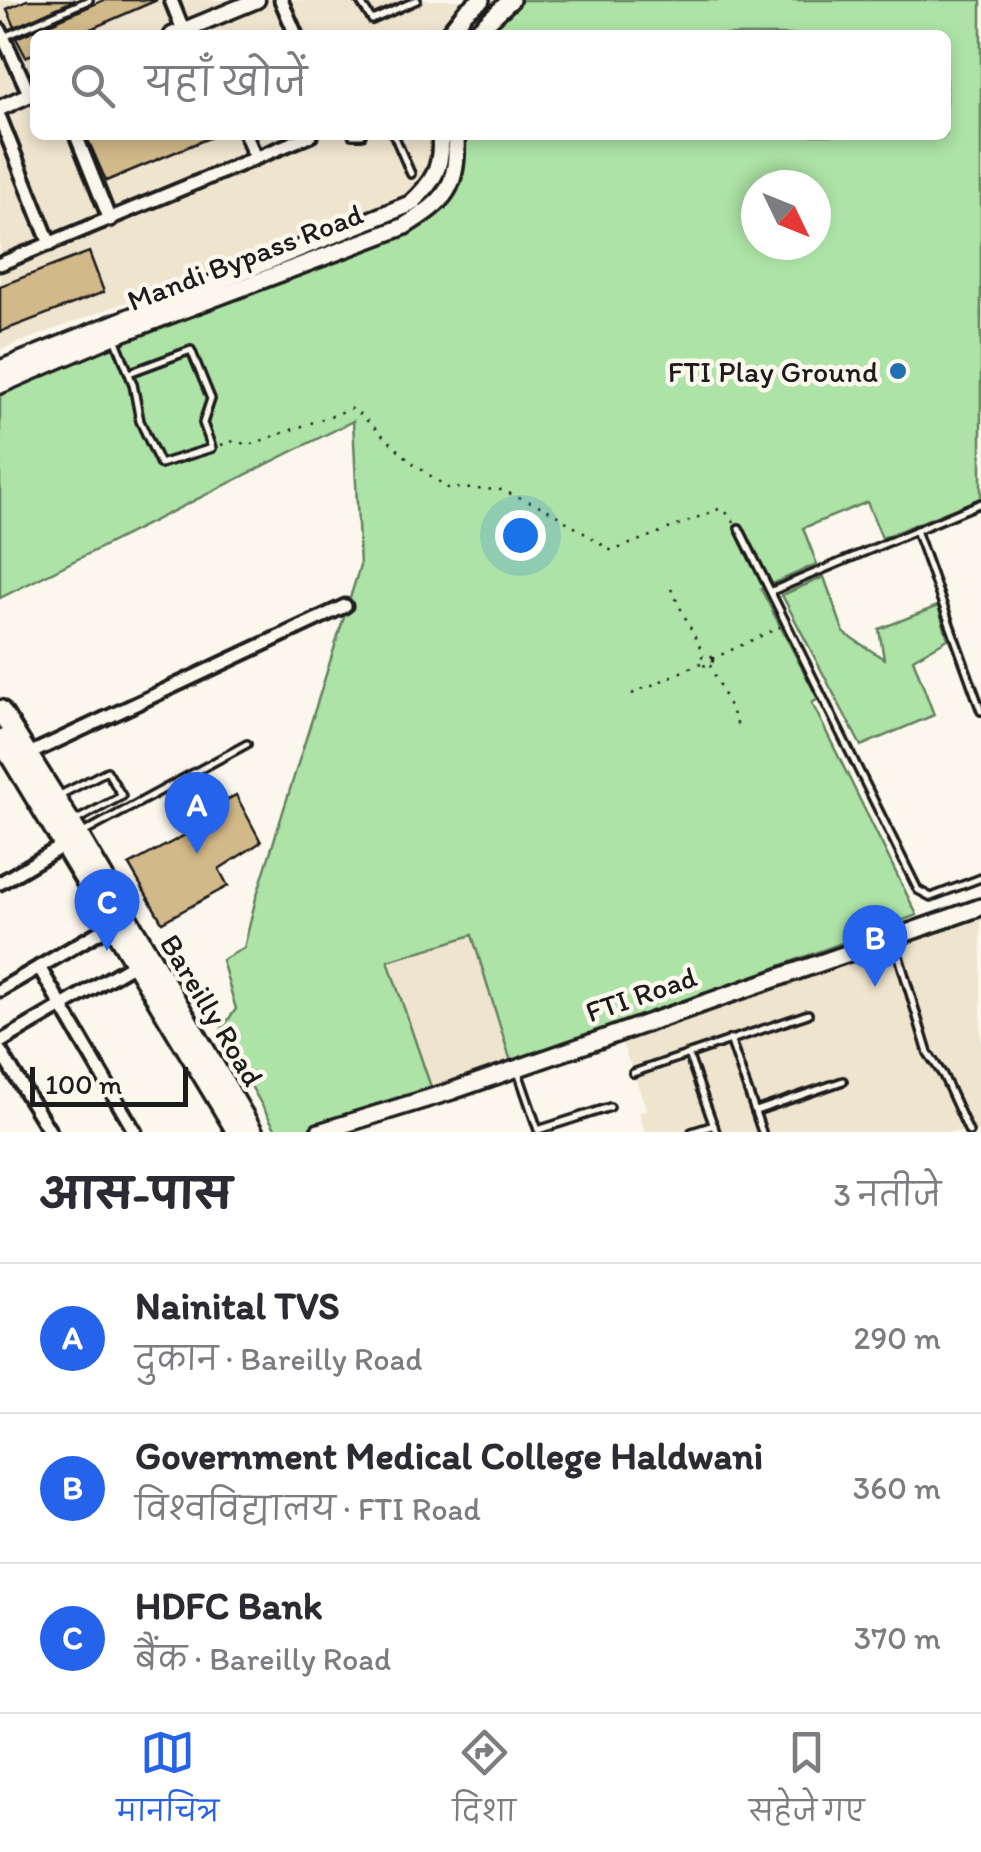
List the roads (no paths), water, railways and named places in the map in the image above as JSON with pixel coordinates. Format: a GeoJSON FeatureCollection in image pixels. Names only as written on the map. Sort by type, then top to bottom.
{"type":"FeatureCollection","features":[{"type":"Feature","properties":{"kind":"highway","name":"Bareilly Road"},"geometry":{"type":"LineString","coordinates":[[0,710],[56,798],[111,926],[141,960],[253,1132]]}},
{"type":"Feature","properties":{"kind":"highway","name":"Bareilly Road"},"geometry":{"type":"LineString","coordinates":[[1,744],[72,834],[238,1132]]}},
{"type":"Feature","properties":{"kind":"main road"},"geometry":{"type":"LineString","coordinates":[[451,30],[480,0]]}},
{"type":"Feature","properties":{"kind":"main road"},"geometry":{"type":"LineString","coordinates":[[478,30],[511,0]]}},
{"type":"Feature","properties":{"kind":"main road","name":"Mandi Bypass Road"},"geometry":{"type":"LineString","coordinates":[[0,369],[410,204],[439,171],[440,140]]}},
{"type":"Feature","properties":{"kind":"main road","name":"Mandi Bypass Road"},"geometry":{"type":"LineString","coordinates":[[0,385],[114,336],[403,227],[434,208],[450,189],[457,163],[456,140]]}},
{"type":"Feature","properties":{"kind":"main road","name":"FTI Road"},"geometry":{"type":"LineString","coordinates":[[318,1132],[517,1068],[981,906]]}},
{"type":"Feature","properties":{"kind":"street"},"geometry":{"type":"LineString","coordinates":[[171,0],[177,30]]}},
{"type":"Feature","properties":{"kind":"street"},"geometry":{"type":"LineString","coordinates":[[201,30],[256,0]]}},
{"type":"Feature","properties":{"kind":"street"},"geometry":{"type":"LineString","coordinates":[[281,0],[294,30]]}},
{"type":"Feature","properties":{"kind":"street"},"geometry":{"type":"LineString","coordinates":[[2,34],[30,90]]}},
{"type":"Feature","properties":{"kind":"street"},"geometry":{"type":"LineString","coordinates":[[0,108],[30,95]]}},
{"type":"Feature","properties":{"kind":"street"},"geometry":{"type":"LineString","coordinates":[[0,118],[50,244]]}},
{"type":"Feature","properties":{"kind":"street"},"geometry":{"type":"LineString","coordinates":[[78,140],[110,220]]}},
{"type":"Feature","properties":{"kind":"street"},"geometry":{"type":"LineString","coordinates":[[248,140],[255,157]]}},
{"type":"Feature","properties":{"kind":"street"},"geometry":{"type":"LineString","coordinates":[[0,264],[298,140]]}},
{"type":"Feature","properties":{"kind":"street"},"geometry":{"type":"LineString","coordinates":[[29,754],[345,606]]}},
{"type":"Feature","properties":{"kind":"street"},"geometry":{"type":"LineString","coordinates":[[0,883],[72,834]]}},
{"type":"Feature","properties":{"kind":"street"},"geometry":{"type":"LineString","coordinates":[[0,990],[111,926]]}},
{"type":"Feature","properties":{"kind":"street"},"geometry":{"type":"LineString","coordinates":[[0,1042],[141,960]]}},
{"type":"Feature","properties":{"kind":"street"},"geometry":{"type":"LineString","coordinates":[[39,967],[134,1132]]}},
{"type":"Feature","properties":{"kind":"street"},"geometry":{"type":"LineString","coordinates":[[0,1051],[50,1132]]}},
{"type":"Feature","properties":{"kind":"lane"},"geometry":{"type":"LineString","coordinates":[[2,34],[89,0]]}},
{"type":"Feature","properties":{"kind":"lane"},"geometry":{"type":"LineString","coordinates":[[359,0],[370,19],[375,20],[417,0]]}},
{"type":"Feature","properties":{"kind":"lane"},"geometry":{"type":"LineString","coordinates":[[396,140],[411,174]]}},
{"type":"Feature","properties":{"kind":"lane"},"geometry":{"type":"LineString","coordinates":[[114,336],[129,373],[140,421],[160,464],[212,447],[203,423],[211,399],[191,350],[129,373]]}},
{"type":"Feature","properties":{"kind":"lane"},"geometry":{"type":"LineString","coordinates":[[770,591],[980,506]]}},
{"type":"Feature","properties":{"kind":"lane"},"geometry":{"type":"LineString","coordinates":[[739,528],[918,890],[931,896],[981,878]]}},
{"type":"Feature","properties":{"kind":"lane"},"geometry":{"type":"LineString","coordinates":[[916,530],[981,711]]}},
{"type":"Feature","properties":{"kind":"lane"},"geometry":{"type":"LineString","coordinates":[[72,834],[247,744]]}},
{"type":"Feature","properties":{"kind":"lane"},"geometry":{"type":"LineString","coordinates":[[56,798],[107,771],[122,796],[72,834]]}},
{"type":"Feature","properties":{"kind":"lane"},"geometry":{"type":"LineString","coordinates":[[894,938],[928,1053],[970,1132]]}},
{"type":"Feature","properties":{"kind":"lane"},"geometry":{"type":"LineString","coordinates":[[633,1073],[808,1014]]}},
{"type":"Feature","properties":{"kind":"lane"},"geometry":{"type":"LineString","coordinates":[[730,1039],[762,1132]]}},
{"type":"Feature","properties":{"kind":"lane"},"geometry":{"type":"LineString","coordinates":[[688,1054],[715,1128],[692,1132]]}},
{"type":"Feature","properties":{"kind":"lane"},"geometry":{"type":"LineString","coordinates":[[517,1068],[538,1130],[610,1107]]}},
{"type":"Feature","properties":{"kind":"lane"},"geometry":{"type":"LineString","coordinates":[[755,1112],[843,1081]]}},
{"type":"Feature","properties":{"kind":"place","name":"FTI Play Ground"},"geometry":{"type":"Point","coordinates":[898,371]}},
{"type":"Feature","properties":{"kind":"place","name":"Nainital TVS"},"geometry":{"type":"Point","coordinates":[197,854]}},
{"type":"Feature","properties":{"kind":"place","name":"HDFC Bank"},"geometry":{"type":"Point","coordinates":[107,951]}},
{"type":"Feature","properties":{"kind":"place","name":"Government Medical College Haldwani"},"geometry":{"type":"Point","coordinates":[875,987]}}]}
